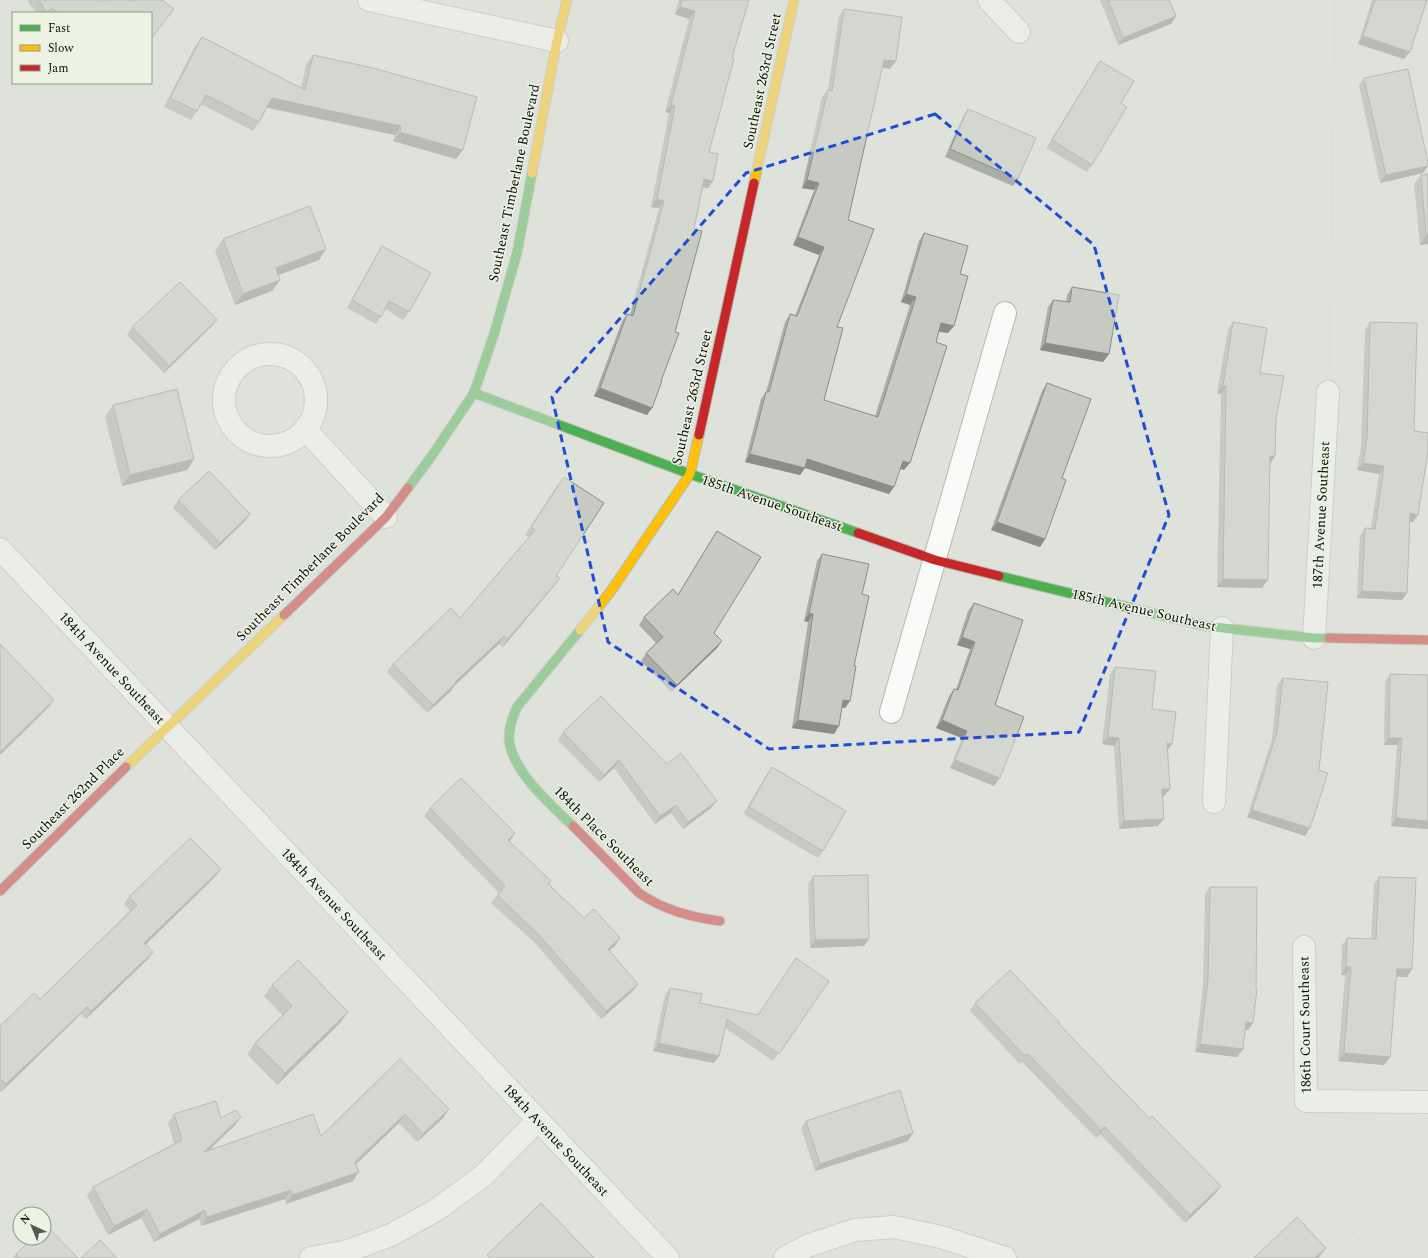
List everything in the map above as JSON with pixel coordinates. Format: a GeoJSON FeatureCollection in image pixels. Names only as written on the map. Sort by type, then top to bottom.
{"type":"FeatureCollection","features":[{"type":"Feature","properties":{"kind":"street"},"geometry":{"type":"LineString","coordinates":[[369,0],[557,41]]}},
{"type":"Feature","properties":{"kind":"street","name":"Southeast Timberlane Boulevard"},"geometry":{"type":"LineString","coordinates":[[166,726],[386,517],[431,457],[474,392],[494,334],[517,253],[557,41],[567,0]]}},
{"type":"Feature","properties":{"kind":"street","name":"Southeast 263rd Street"},"geometry":{"type":"LineString","coordinates":[[511,749],[508,736],[511,722],[517,707],[611,591],[690,474],[794,0]]}},
{"type":"Feature","properties":{"kind":"street"},"geometry":{"type":"LineString","coordinates":[[989,0],[1019,32]]}},
{"type":"Feature","properties":{"kind":"street"},"geometry":{"type":"LineString","coordinates":[[891,712],[1005,313]]}},
{"type":"Feature","properties":{"kind":"street"},"geometry":{"type":"LineString","coordinates":[[266,354],[282,355],[296,362],[307,372],[314,386],[316,401],[314,416],[306,430],[295,440],[281,446],[265,447],[251,443],[238,434],[229,423],[224,408],[224,393],[229,378],[238,366],[251,357],[266,354]]}},
{"type":"Feature","properties":{"kind":"street","name":"185th Avenue Southeast"},"geometry":{"type":"LineString","coordinates":[[474,392],[690,474],[935,560],[1205,626],[1314,638],[1428,640]]}},
{"type":"Feature","properties":{"kind":"street","name":"187th Avenue Southeast"},"geometry":{"type":"LineString","coordinates":[[1314,638],[1328,392]]}},
{"type":"Feature","properties":{"kind":"street"},"geometry":{"type":"LineString","coordinates":[[306,430],[386,517]]}},
{"type":"Feature","properties":{"kind":"street","name":"184th Avenue Southeast"},"geometry":{"type":"LineString","coordinates":[[0,550],[668,1258]]}},
{"type":"Feature","properties":{"kind":"street"},"geometry":{"type":"LineString","coordinates":[[1214,802],[1222,628]]}},
{"type":"Feature","properties":{"kind":"street","name":"Southeast 262nd Place"},"geometry":{"type":"LineString","coordinates":[[0,891],[166,726]]}},
{"type":"Feature","properties":{"kind":"street","name":"184th Place Southeast"},"geometry":{"type":"LineString","coordinates":[[511,749],[524,773],[546,799],[639,893],[652,902],[691,918],[720,921]]}},
{"type":"Feature","properties":{"kind":"street","name":"186th Court Southeast"},"geometry":{"type":"LineString","coordinates":[[1304,947],[1306,1101],[1428,1102]]}},
{"type":"Feature","properties":{"kind":"street"},"geometry":{"type":"LineString","coordinates":[[311,1258],[348,1251],[391,1235],[436,1210],[483,1176],[538,1120]]}},
{"type":"Feature","properties":{"kind":"street"},"geometry":{"type":"LineString","coordinates":[[785,1258],[807,1246],[855,1230],[894,1227],[941,1237],[1004,1258]]}},
{"type":"Feature","properties":{"kind":"path"},"geometry":{"type":"LineString","coordinates":[[1328,392],[1335,0]]}},
{"type":"Feature","properties":{"kind":"path"},"geometry":{"type":"LineString","coordinates":[[1306,1183],[1336,1213],[1364,1245],[1369,1258]]}},
{"type":"Feature","properties":{"kind":"highlighted area"},"geometry":{"type":"Polygon","coordinates":[[[935,114],[1094,245],[1169,515],[1079,732],[769,749],[608,642],[552,397],[746,173],[935,114]]]}},
{"type":"Feature","properties":{"kind":"building"},"geometry":{"type":"Polygon","coordinates":[[[38,0],[102,0],[103,2],[105,0],[162,0],[174,9],[152,38],[152,12],[58,12],[52,8],[47,12],[38,0]]]}},
{"type":"Feature","properties":{"kind":"building"},"geometry":{"type":"Polygon","coordinates":[[[682,0],[749,0],[732,58],[734,59],[709,152],[718,154],[713,181],[704,179],[694,229],[702,231],[675,332],[679,333],[652,408],[600,388],[627,314],[633,316],[664,201],[657,199],[675,106],[671,105],[695,11],[680,7],[682,0]]]}},
{"type":"Feature","properties":{"kind":"building"},"geometry":{"type":"Polygon","coordinates":[[[1108,0],[1169,0],[1176,16],[1123,38],[1108,0]]]}},
{"type":"Feature","properties":{"kind":"building"},"geometry":{"type":"Polygon","coordinates":[[[1375,0],[1427,0],[1410,52],[1363,36],[1375,0]]]}},
{"type":"Feature","properties":{"kind":"building"},"geometry":{"type":"Polygon","coordinates":[[[844,9],[902,17],[896,61],[884,60],[848,220],[874,229],[837,327],[843,328],[824,400],[878,417],[916,297],[906,294],[924,233],[968,246],[960,274],[968,276],[954,326],[941,323],[936,342],[947,346],[910,463],[903,461],[894,487],[807,459],[805,468],[750,454],[766,392],[769,392],[790,314],[797,316],[824,247],[798,237],[819,183],[807,180],[828,90],[832,91],[844,9]]]}},
{"type":"Feature","properties":{"kind":"building"},"geometry":{"type":"Polygon","coordinates":[[[202,37],[305,90],[313,55],[373,68],[477,97],[463,150],[400,132],[401,126],[272,98],[259,122],[206,95],[197,111],[170,98],[202,37]]]}},
{"type":"Feature","properties":{"kind":"building"},"geometry":{"type":"Polygon","coordinates":[[[1100,61],[1134,81],[1121,103],[1127,107],[1092,165],[1052,140],[1100,61]]]}},
{"type":"Feature","properties":{"kind":"building"},"geometry":{"type":"Polygon","coordinates":[[[1408,69],[1428,166],[1386,175],[1364,78],[1408,69]]]}},
{"type":"Feature","properties":{"kind":"building"},"geometry":{"type":"Polygon","coordinates":[[[968,109],[1036,138],[1018,179],[950,149],[968,109]]]}},
{"type":"Feature","properties":{"kind":"building"},"geometry":{"type":"Polygon","coordinates":[[[1428,174],[1428,235],[1426,235],[1421,175],[1428,174]]]}},
{"type":"Feature","properties":{"kind":"building"},"geometry":{"type":"Polygon","coordinates":[[[310,206],[326,249],[276,268],[280,280],[243,294],[223,239],[310,206]]]}},
{"type":"Feature","properties":{"kind":"building"},"geometry":{"type":"Polygon","coordinates":[[[382,246],[431,273],[409,312],[389,301],[381,317],[352,300],[382,246]]]}},
{"type":"Feature","properties":{"kind":"building"},"geometry":{"type":"Polygon","coordinates":[[[180,282],[217,320],[169,366],[132,327],[180,282]]]}},
{"type":"Feature","properties":{"kind":"building"},"geometry":{"type":"Polygon","coordinates":[[[1072,287],[1119,295],[1109,354],[1045,343],[1053,300],[1070,302],[1072,287]]]}},
{"type":"Feature","properties":{"kind":"building"},"geometry":{"type":"Polygon","coordinates":[[[1233,322],[1267,328],[1260,373],[1284,376],[1276,419],[1275,456],[1270,456],[1268,580],[1223,579],[1226,386],[1223,386],[1233,322]]]}},
{"type":"Feature","properties":{"kind":"building"},"geometry":{"type":"Polygon","coordinates":[[[1370,322],[1417,323],[1414,431],[1428,433],[1428,451],[1418,515],[1410,513],[1407,593],[1362,591],[1365,528],[1375,529],[1384,466],[1363,463],[1367,438],[1370,322]]]}},
{"type":"Feature","properties":{"kind":"building"},"geometry":{"type":"Polygon","coordinates":[[[1047,383],[1091,399],[1062,478],[1066,480],[1045,539],[997,522],[1047,383]]]}},
{"type":"Feature","properties":{"kind":"building"},"geometry":{"type":"Polygon","coordinates":[[[177,389],[194,459],[130,475],[113,405],[177,389]]]}},
{"type":"Feature","properties":{"kind":"building"},"geometry":{"type":"Polygon","coordinates":[[[209,471],[250,514],[220,543],[178,500],[209,471]]]}},
{"type":"Feature","properties":{"kind":"building"},"geometry":{"type":"Polygon","coordinates":[[[564,477],[604,503],[556,576],[560,578],[508,639],[504,636],[433,705],[393,664],[451,608],[460,618],[535,530],[531,527],[564,477]]]}},
{"type":"Feature","properties":{"kind":"building"},"geometry":{"type":"Polygon","coordinates":[[[717,531],[761,557],[714,633],[722,641],[677,685],[646,653],[663,637],[644,617],[673,589],[678,595],[717,531]]]}},
{"type":"Feature","properties":{"kind":"building"},"geometry":{"type":"Polygon","coordinates":[[[822,554],[869,564],[862,594],[869,596],[854,666],[856,666],[850,701],[843,700],[839,726],[798,720],[813,614],[809,613],[822,554]]]}},
{"type":"Feature","properties":{"kind":"building"},"geometry":{"type":"Polygon","coordinates":[[[974,603],[1023,620],[995,705],[1024,717],[1000,778],[955,760],[967,731],[942,720],[954,689],[958,690],[975,642],[962,637],[974,603]]]}},
{"type":"Feature","properties":{"kind":"building"},"geometry":{"type":"Polygon","coordinates":[[[0,644],[54,700],[0,752],[0,644]]]}},
{"type":"Feature","properties":{"kind":"building"},"geometry":{"type":"Polygon","coordinates":[[[1115,667],[1156,671],[1152,709],[1176,712],[1172,744],[1167,743],[1170,789],[1162,789],[1164,819],[1124,821],[1119,738],[1108,737],[1115,667]]]}},
{"type":"Feature","properties":{"kind":"building"},"geometry":{"type":"Polygon","coordinates":[[[1390,674],[1428,675],[1428,821],[1396,818],[1402,738],[1389,738],[1390,674]]]}},
{"type":"Feature","properties":{"kind":"building"},"geometry":{"type":"Polygon","coordinates":[[[1283,678],[1328,682],[1319,770],[1328,773],[1310,828],[1252,810],[1277,732],[1283,678]]]}},
{"type":"Feature","properties":{"kind":"building"},"geometry":{"type":"Polygon","coordinates":[[[601,696],[667,764],[681,753],[717,801],[688,822],[676,805],[660,816],[619,760],[604,775],[563,732],[601,696]]]}},
{"type":"Feature","properties":{"kind":"building"},"geometry":{"type":"Polygon","coordinates":[[[772,767],[846,811],[823,851],[749,807],[772,767]]]}},
{"type":"Feature","properties":{"kind":"building"},"geometry":{"type":"Polygon","coordinates":[[[461,778],[515,833],[508,840],[551,881],[548,884],[584,918],[594,909],[620,938],[608,949],[638,984],[606,1011],[539,935],[497,895],[505,886],[430,808],[461,778]]]}},
{"type":"Feature","properties":{"kind":"building"},"geometry":{"type":"Polygon","coordinates":[[[190,838],[221,869],[144,943],[153,952],[91,1011],[87,1007],[6,1084],[2,1080],[0,1082],[0,1026],[34,993],[40,999],[137,905],[129,897],[190,838]]]}},
{"type":"Feature","properties":{"kind":"building"},"geometry":{"type":"Polygon","coordinates":[[[868,875],[869,939],[815,940],[813,876],[868,875]]]}},
{"type":"Feature","properties":{"kind":"building"},"geometry":{"type":"Polygon","coordinates":[[[1379,877],[1416,878],[1412,969],[1397,969],[1390,1057],[1344,1053],[1351,967],[1346,967],[1347,938],[1376,939],[1379,877]]]}},
{"type":"Feature","properties":{"kind":"building"},"geometry":{"type":"Polygon","coordinates":[[[1210,887],[1257,887],[1257,989],[1253,1023],[1246,1022],[1243,1049],[1200,1044],[1208,980],[1210,887]]]}},
{"type":"Feature","properties":{"kind":"building"},"geometry":{"type":"Polygon","coordinates":[[[796,958],[829,981],[779,1054],[727,1019],[719,1056],[659,1043],[670,988],[702,994],[700,1003],[758,1015],[796,958]]]}},
{"type":"Feature","properties":{"kind":"building"},"geometry":{"type":"Polygon","coordinates":[[[298,960],[348,1012],[285,1073],[255,1043],[292,1006],[272,985],[298,960]]]}},
{"type":"Feature","properties":{"kind":"building"},"geometry":{"type":"Polygon","coordinates":[[[1010,970],[1060,1023],[1059,1024],[1149,1118],[1152,1116],[1221,1186],[1190,1215],[1105,1127],[1101,1130],[1028,1054],[1025,1056],[975,1003],[1010,970]]]}},
{"type":"Feature","properties":{"kind":"building"},"geometry":{"type":"Polygon","coordinates":[[[400,1059],[449,1109],[423,1134],[405,1114],[355,1162],[359,1172],[292,1195],[291,1190],[207,1217],[205,1210],[160,1234],[147,1209],[114,1226],[93,1187],[182,1140],[174,1114],[216,1101],[221,1118],[236,1110],[241,1117],[204,1152],[313,1114],[321,1136],[400,1059]]]}},
{"type":"Feature","properties":{"kind":"building"},"geometry":{"type":"Polygon","coordinates":[[[900,1090],[913,1133],[820,1164],[806,1121],[900,1090]]]}},
{"type":"Feature","properties":{"kind":"building"},"geometry":{"type":"Polygon","coordinates":[[[541,1203],[594,1258],[490,1258],[487,1255],[541,1203]]]}},
{"type":"Feature","properties":{"kind":"building"},"geometry":{"type":"Polygon","coordinates":[[[1297,1217],[1326,1248],[1315,1258],[1254,1258],[1297,1217]]]}},
{"type":"Feature","properties":{"kind":"building"},"geometry":{"type":"Polygon","coordinates":[[[52,1231],[78,1258],[19,1258],[16,1254],[24,1246],[52,1246],[52,1231]]]}},
{"type":"Feature","properties":{"kind":"building"},"geometry":{"type":"Polygon","coordinates":[[[100,1240],[117,1258],[81,1258],[100,1240]]]}},
{"type":"Feature","properties":{"kind":"traffic: fast"},"geometry":{"type":"LineString","coordinates":[[408,488],[431,457],[474,393],[494,334],[517,253],[532,173]]}},
{"type":"Feature","properties":{"kind":"traffic: fast"},"geometry":{"type":"LineString","coordinates":[[474,393],[690,474],[858,533]]}},
{"type":"Feature","properties":{"kind":"traffic: fast"},"geometry":{"type":"LineString","coordinates":[[999,576],[1205,626],[1314,638],[1329,638]]}},
{"type":"Feature","properties":{"kind":"traffic: fast"},"geometry":{"type":"LineString","coordinates":[[573,826],[543,797],[524,774],[516,762],[511,749],[509,733],[510,725],[517,707],[580,630]]}},
{"type":"Feature","properties":{"kind":"traffic: slow"},"geometry":{"type":"LineString","coordinates":[[532,173],[557,41],[567,0]]}},
{"type":"Feature","properties":{"kind":"traffic: slow"},"geometry":{"type":"LineString","coordinates":[[754,183],[794,0]]}},
{"type":"Feature","properties":{"kind":"traffic: slow"},"geometry":{"type":"LineString","coordinates":[[580,630],[611,591],[690,474],[699,435]]}},
{"type":"Feature","properties":{"kind":"traffic: slow"},"geometry":{"type":"LineString","coordinates":[[126,767],[284,615]]}},
{"type":"Feature","properties":{"kind":"traffic: jam"},"geometry":{"type":"LineString","coordinates":[[699,435],[754,183]]}},
{"type":"Feature","properties":{"kind":"traffic: jam"},"geometry":{"type":"LineString","coordinates":[[284,615],[386,517],[408,488]]}},
{"type":"Feature","properties":{"kind":"traffic: jam"},"geometry":{"type":"LineString","coordinates":[[858,533],[935,560],[999,576]]}},
{"type":"Feature","properties":{"kind":"traffic: jam"},"geometry":{"type":"LineString","coordinates":[[1329,638],[1428,640]]}},
{"type":"Feature","properties":{"kind":"traffic: jam"},"geometry":{"type":"LineString","coordinates":[[0,891],[126,767]]}},
{"type":"Feature","properties":{"kind":"traffic: jam"},"geometry":{"type":"LineString","coordinates":[[573,826],[639,893],[648,899],[678,912],[720,921]]}}]}
